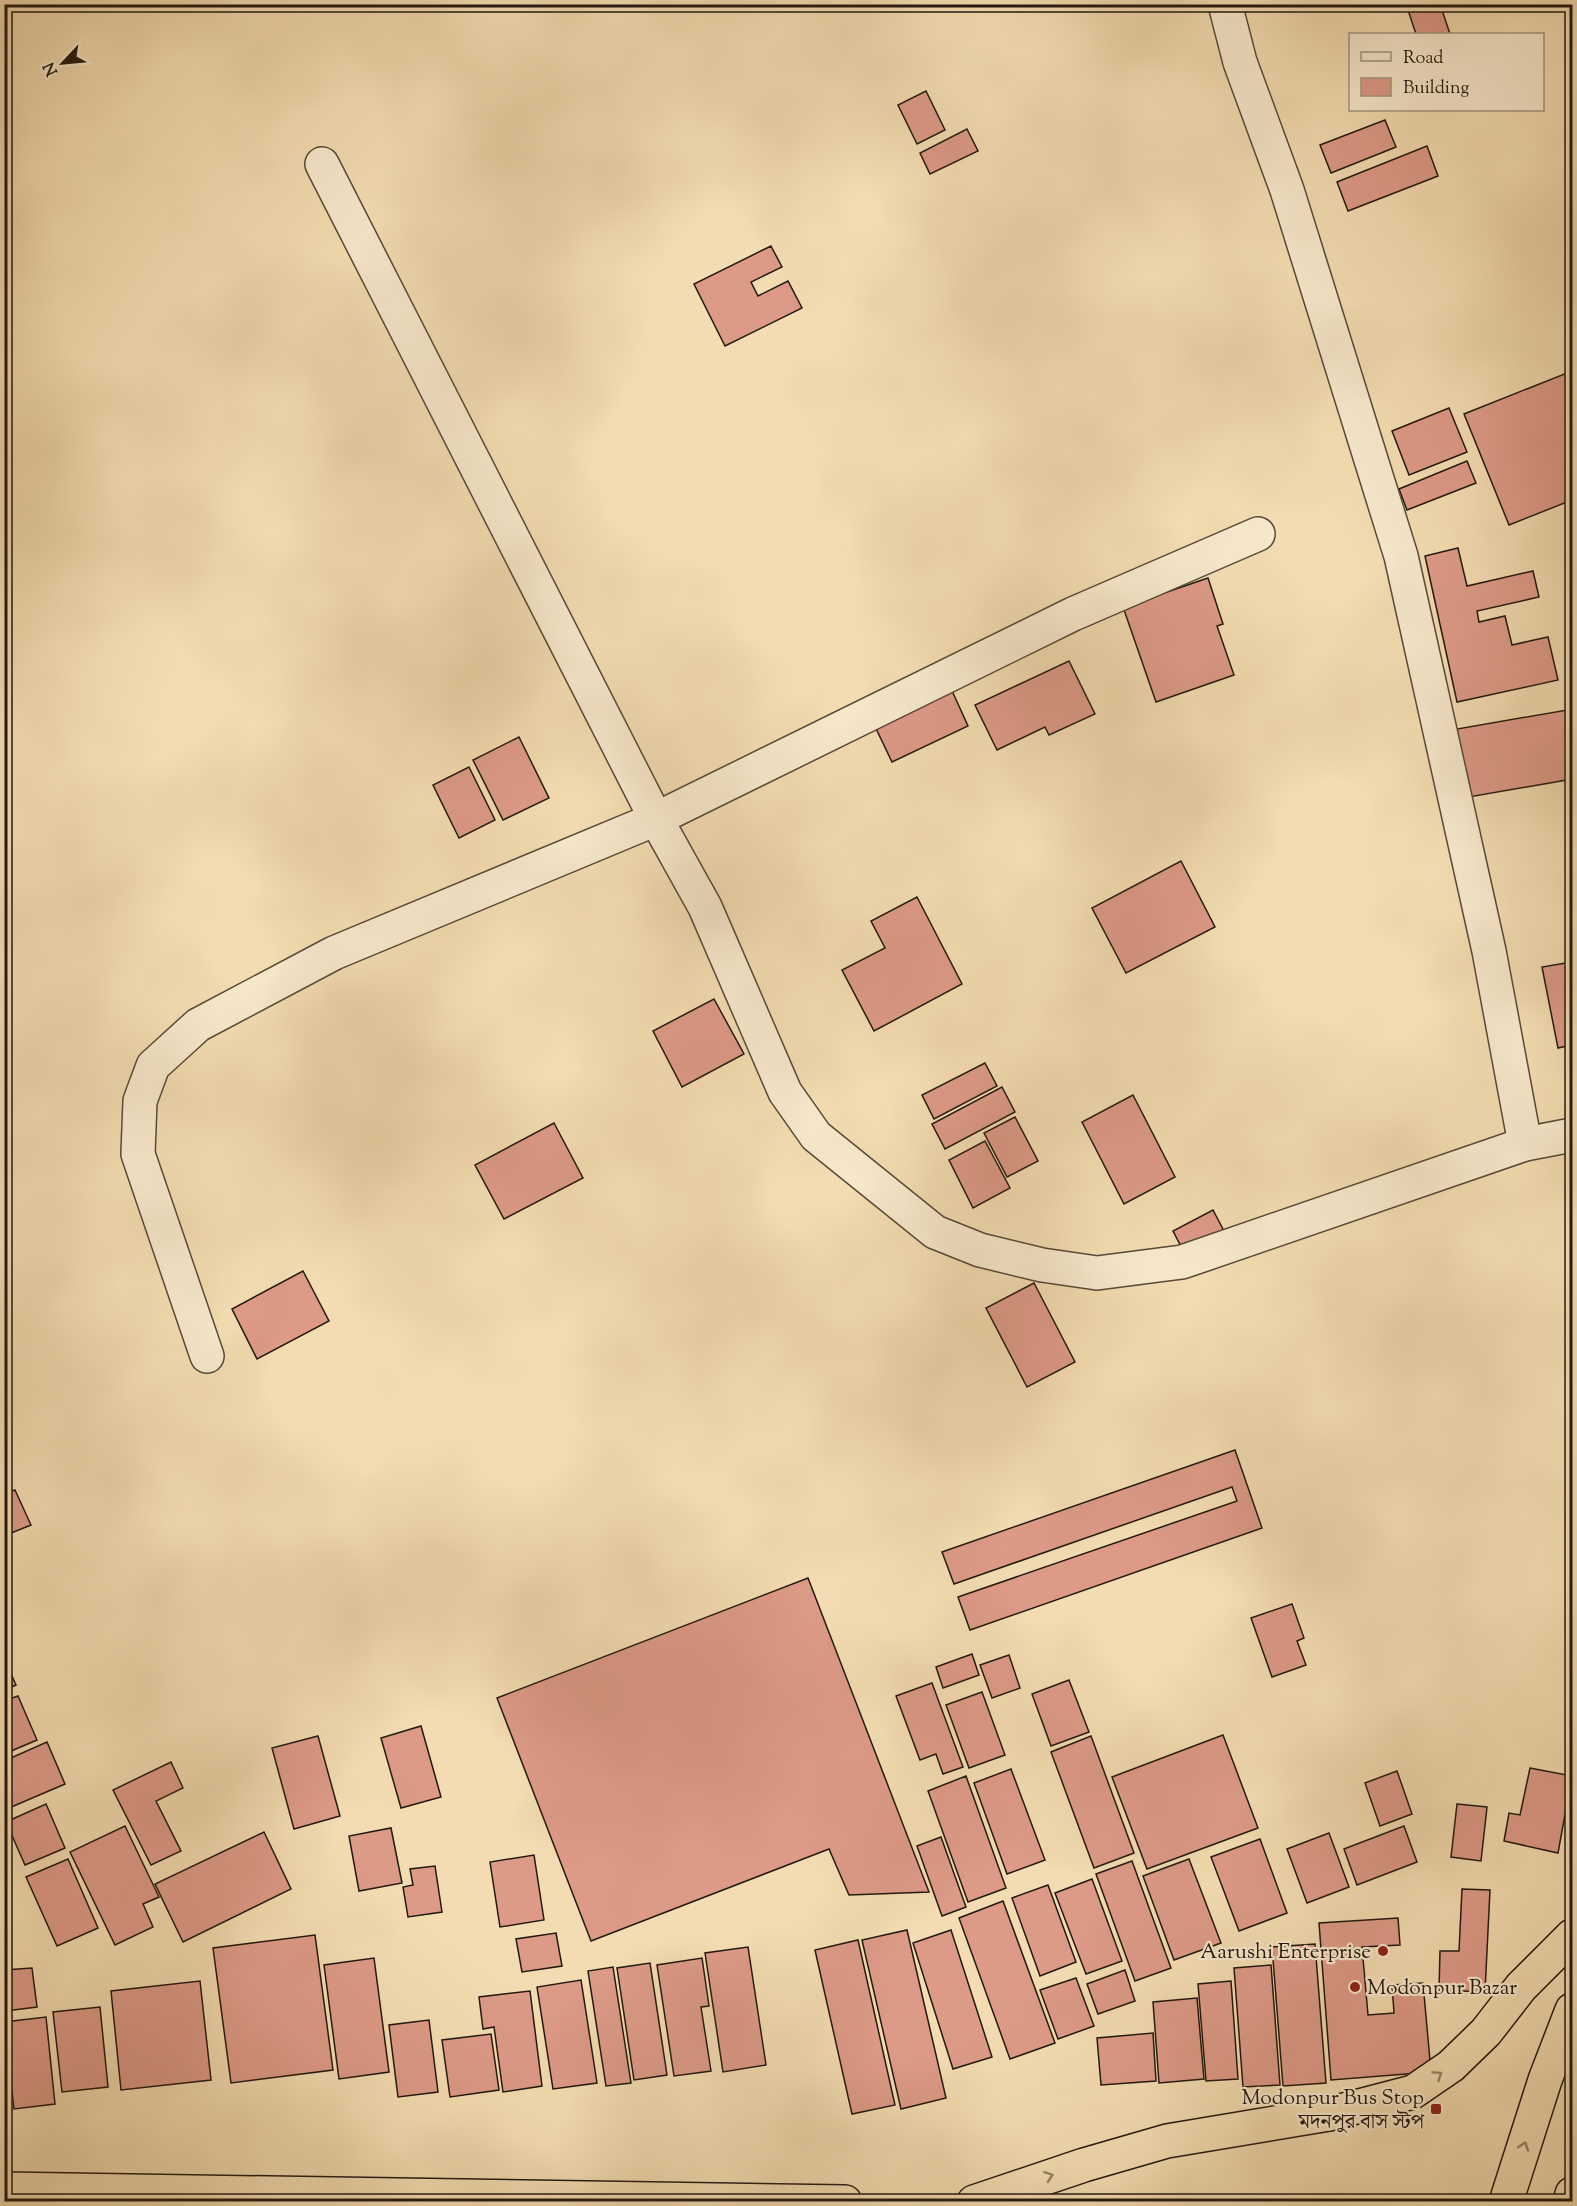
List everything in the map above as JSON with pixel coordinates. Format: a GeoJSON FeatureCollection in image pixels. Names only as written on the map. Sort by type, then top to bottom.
{"type":"FeatureCollection","features":[{"type":"Feature","properties":{"kind":"highway"},"geometry":{"type":"LineString","coordinates":[[974,2202],[1084,2164],[1167,2141],[1329,2114],[1413,2092],[1451,2066],[1486,2032],[1521,1987],[1572,1936]]}},
{"type":"Feature","properties":{"kind":"highway"},"geometry":{"type":"LineString","coordinates":[[1506,2202],[1545,2080],[1572,2010]]}},
{"type":"Feature","properties":{"kind":"highway"},"geometry":{"type":"LineString","coordinates":[[4,2188],[845,2202]]}},
{"type":"Feature","properties":{"kind":"highway"},"geometry":{"type":"LineString","coordinates":[[1570,2202],[1572,2194]]}},
{"type":"Feature","properties":{"kind":"street"},"geometry":{"type":"LineString","coordinates":[[1225,4],[1240,62],[1287,190],[1401,556],[1489,951],[1525,1144]]}},
{"type":"Feature","properties":{"kind":"street"},"geometry":{"type":"LineString","coordinates":[[321,164],[656,819],[705,907],[785,1092],[816,1136],[935,1232],[980,1250],[1042,1265],[1097,1273],[1182,1262],[1525,1144],[1572,1135]]}},
{"type":"Feature","properties":{"kind":"street"},"geometry":{"type":"LineString","coordinates":[[207,1356],[138,1154],[140,1101],[153,1066],[198,1025],[334,953],[656,819],[1073,614],[1258,534]]}},
{"type":"Feature","properties":{"kind":"building"},"geometry":{"type":"Polygon","coordinates":[[[1406,4],[1440,4],[1450,33],[1416,33],[1406,4]]]}},
{"type":"Feature","properties":{"kind":"building"},"geometry":{"type":"Polygon","coordinates":[[[926,91],[945,130],[917,144],[898,105],[926,91]]]}},
{"type":"Feature","properties":{"kind":"building"},"geometry":{"type":"Polygon","coordinates":[[[1385,120],[1396,147],[1331,173],[1320,145],[1385,120]]]}},
{"type":"Feature","properties":{"kind":"building"},"geometry":{"type":"Polygon","coordinates":[[[967,129],[978,151],[930,174],[920,153],[967,129]]]}},
{"type":"Feature","properties":{"kind":"building"},"geometry":{"type":"Polygon","coordinates":[[[1427,146],[1438,176],[1348,211],[1337,182],[1427,146]]]}},
{"type":"Feature","properties":{"kind":"building"},"geometry":{"type":"Polygon","coordinates":[[[771,246],[782,267],[751,282],[758,296],[788,281],[802,308],[725,346],[694,284],[771,246]]]}},
{"type":"Feature","properties":{"kind":"building"},"geometry":{"type":"Polygon","coordinates":[[[1572,371],[1572,500],[1509,525],[1464,414],[1572,371]]]}},
{"type":"Feature","properties":{"kind":"building"},"geometry":{"type":"Polygon","coordinates":[[[1449,408],[1467,452],[1409,475],[1392,431],[1449,408]]]}},
{"type":"Feature","properties":{"kind":"building"},"geometry":{"type":"Polygon","coordinates":[[[1467,461],[1476,483],[1407,510],[1399,489],[1467,461]]]}},
{"type":"Feature","properties":{"kind":"building"},"geometry":{"type":"Polygon","coordinates":[[[1458,548],[1467,586],[1533,571],[1539,597],[1477,611],[1479,622],[1505,616],[1512,645],[1548,637],[1558,680],[1457,702],[1425,556],[1458,548]]]}},
{"type":"Feature","properties":{"kind":"building"},"geometry":{"type":"Polygon","coordinates":[[[1208,578],[1223,624],[1217,626],[1234,675],[1156,702],[1123,607],[1208,578]]]}},
{"type":"Feature","properties":{"kind":"building"},"geometry":{"type":"Polygon","coordinates":[[[1069,661],[1095,714],[1049,735],[1045,727],[997,750],[975,705],[1069,661]]]}},
{"type":"Feature","properties":{"kind":"building"},"geometry":{"type":"Polygon","coordinates":[[[948,682],[968,726],[892,762],[871,718],[948,682]]]}},
{"type":"Feature","properties":{"kind":"building"},"geometry":{"type":"Polygon","coordinates":[[[1567,710],[1572,745],[1572,779],[1469,797],[1457,729],[1567,710]]]}},
{"type":"Feature","properties":{"kind":"building"},"geometry":{"type":"Polygon","coordinates":[[[519,737],[549,798],[503,820],[473,760],[519,737]]]}},
{"type":"Feature","properties":{"kind":"building"},"geometry":{"type":"Polygon","coordinates":[[[469,767],[495,820],[459,838],[433,785],[469,767]]]}},
{"type":"Feature","properties":{"kind":"building"},"geometry":{"type":"Polygon","coordinates":[[[1181,861],[1215,927],[1126,973],[1092,908],[1181,861]]]}},
{"type":"Feature","properties":{"kind":"building"},"geometry":{"type":"Polygon","coordinates":[[[917,897],[962,984],[874,1031],[842,970],[885,948],[871,921],[917,897]]]}},
{"type":"Feature","properties":{"kind":"building"},"geometry":{"type":"Polygon","coordinates":[[[1572,962],[1572,1045],[1558,1048],[1542,967],[1572,962]]]}},
{"type":"Feature","properties":{"kind":"building"},"geometry":{"type":"Polygon","coordinates":[[[714,999],[744,1054],[682,1087],[653,1031],[714,999]]]}},
{"type":"Feature","properties":{"kind":"building"},"geometry":{"type":"Polygon","coordinates":[[[985,1063],[997,1086],[934,1119],[922,1095],[985,1063]]]}},
{"type":"Feature","properties":{"kind":"building"},"geometry":{"type":"Polygon","coordinates":[[[1002,1087],[1015,1112],[945,1149],[932,1124],[1002,1087]]]}},
{"type":"Feature","properties":{"kind":"building"},"geometry":{"type":"Polygon","coordinates":[[[1133,1095],[1175,1177],[1124,1204],[1082,1122],[1133,1095]]]}},
{"type":"Feature","properties":{"kind":"building"},"geometry":{"type":"Polygon","coordinates":[[[1015,1117],[1038,1161],[1007,1177],[984,1133],[1015,1117]]]}},
{"type":"Feature","properties":{"kind":"building"},"geometry":{"type":"Polygon","coordinates":[[[554,1123],[583,1178],[504,1219],[475,1165],[554,1123]]]}},
{"type":"Feature","properties":{"kind":"building"},"geometry":{"type":"Polygon","coordinates":[[[985,1141],[1010,1188],[973,1208],[949,1160],[985,1141]]]}},
{"type":"Feature","properties":{"kind":"building"},"geometry":{"type":"Polygon","coordinates":[[[1213,1210],[1225,1233],[1185,1254],[1173,1231],[1213,1210]]]}},
{"type":"Feature","properties":{"kind":"building"},"geometry":{"type":"Polygon","coordinates":[[[303,1271],[329,1321],[257,1359],[232,1309],[303,1271]]]}},
{"type":"Feature","properties":{"kind":"building"},"geometry":{"type":"Polygon","coordinates":[[[1034,1283],[1075,1362],[1027,1387],[986,1308],[1034,1283]]]}},
{"type":"Feature","properties":{"kind":"building"},"geometry":{"type":"Polygon","coordinates":[[[1235,1450],[1262,1528],[970,1630],[958,1597],[1237,1501],[1232,1487],[954,1584],[942,1552],[1235,1450]]]}},
{"type":"Feature","properties":{"kind":"building"},"geometry":{"type":"Polygon","coordinates":[[[15,1490],[31,1525],[4,1536],[4,1494],[15,1490]]]}},
{"type":"Feature","properties":{"kind":"building"},"geometry":{"type":"Polygon","coordinates":[[[808,1578],[929,1892],[849,1895],[829,1849],[591,1941],[497,1698],[808,1578]]]}},
{"type":"Feature","properties":{"kind":"building"},"geometry":{"type":"Polygon","coordinates":[[[1292,1604],[1304,1638],[1297,1641],[1306,1665],[1272,1677],[1251,1618],[1292,1604]]]}},
{"type":"Feature","properties":{"kind":"building"},"geometry":{"type":"Polygon","coordinates":[[[972,1654],[979,1675],[943,1688],[936,1667],[972,1654]]]}},
{"type":"Feature","properties":{"kind":"building"},"geometry":{"type":"Polygon","coordinates":[[[1009,1655],[1020,1688],[992,1698],[980,1665],[1009,1655]]]}},
{"type":"Feature","properties":{"kind":"building"},"geometry":{"type":"Polygon","coordinates":[[[4,1658],[16,1685],[4,1690],[4,1658]]]}},
{"type":"Feature","properties":{"kind":"building"},"geometry":{"type":"Polygon","coordinates":[[[1069,1680],[1089,1732],[1051,1746],[1032,1694],[1069,1680]]]}},
{"type":"Feature","properties":{"kind":"building"},"geometry":{"type":"Polygon","coordinates":[[[932,1683],[963,1767],[943,1774],[936,1754],[920,1760],[896,1696],[932,1683]]]}},
{"type":"Feature","properties":{"kind":"building"},"geometry":{"type":"Polygon","coordinates":[[[982,1692],[1005,1755],[969,1768],[946,1705],[982,1692]]]}},
{"type":"Feature","properties":{"kind":"building"},"geometry":{"type":"Polygon","coordinates":[[[18,1696],[37,1740],[4,1754],[4,1701],[18,1696]]]}},
{"type":"Feature","properties":{"kind":"building"},"geometry":{"type":"Polygon","coordinates":[[[421,1726],[441,1797],[401,1808],[381,1738],[421,1726]]]}},
{"type":"Feature","properties":{"kind":"building"},"geometry":{"type":"Polygon","coordinates":[[[1223,1735],[1258,1828],[1147,1869],[1112,1777],[1223,1735]]]}},
{"type":"Feature","properties":{"kind":"building"},"geometry":{"type":"Polygon","coordinates":[[[318,1736],[340,1816],[294,1829],[272,1748],[318,1736]]]}},
{"type":"Feature","properties":{"kind":"building"},"geometry":{"type":"Polygon","coordinates":[[[1091,1736],[1134,1853],[1094,1868],[1051,1752],[1091,1736]]]}},
{"type":"Feature","properties":{"kind":"building"},"geometry":{"type":"Polygon","coordinates":[[[47,1742],[65,1784],[9,1808],[4,1799],[4,1761],[47,1742]]]}},
{"type":"Feature","properties":{"kind":"building"},"geometry":{"type":"Polygon","coordinates":[[[171,1762],[183,1788],[156,1801],[181,1851],[151,1865],[113,1790],[171,1762]]]}},
{"type":"Feature","properties":{"kind":"building"},"geometry":{"type":"Polygon","coordinates":[[[1530,1768],[1572,1776],[1558,1853],[1504,1841],[1509,1813],[1520,1815],[1530,1768]]]}},
{"type":"Feature","properties":{"kind":"building"},"geometry":{"type":"Polygon","coordinates":[[[1011,1769],[1045,1860],[1007,1874],[974,1783],[1011,1769]]]}},
{"type":"Feature","properties":{"kind":"building"},"geometry":{"type":"Polygon","coordinates":[[[1397,1771],[1412,1814],[1380,1826],[1365,1783],[1397,1771]]]}},
{"type":"Feature","properties":{"kind":"building"},"geometry":{"type":"Polygon","coordinates":[[[966,1776],[1006,1888],[968,1902],[928,1791],[966,1776]]]}},
{"type":"Feature","properties":{"kind":"building"},"geometry":{"type":"Polygon","coordinates":[[[46,1804],[65,1848],[25,1865],[6,1822],[46,1804]]]}},
{"type":"Feature","properties":{"kind":"building"},"geometry":{"type":"Polygon","coordinates":[[[1457,1804],[1487,1807],[1481,1861],[1451,1857],[1457,1804]]]}},
{"type":"Feature","properties":{"kind":"building"},"geometry":{"type":"Polygon","coordinates":[[[125,1826],[159,1897],[143,1904],[153,1927],[115,1945],[70,1852],[125,1826]]]}},
{"type":"Feature","properties":{"kind":"building"},"geometry":{"type":"Polygon","coordinates":[[[1404,1826],[1417,1862],[1357,1885],[1344,1849],[1404,1826]]]}},
{"type":"Feature","properties":{"kind":"building"},"geometry":{"type":"Polygon","coordinates":[[[391,1828],[402,1883],[359,1891],[349,1836],[391,1828]]]}},
{"type":"Feature","properties":{"kind":"building"},"geometry":{"type":"Polygon","coordinates":[[[264,1832],[291,1889],[183,1942],[155,1884],[264,1832]]]}},
{"type":"Feature","properties":{"kind":"building"},"geometry":{"type":"Polygon","coordinates":[[[1329,1833],[1349,1887],[1307,1903],[1287,1849],[1329,1833]]]}},
{"type":"Feature","properties":{"kind":"building"},"geometry":{"type":"Polygon","coordinates":[[[941,1837],[966,1907],[942,1916],[917,1846],[941,1837]]]}},
{"type":"Feature","properties":{"kind":"building"},"geometry":{"type":"Polygon","coordinates":[[[1260,1839],[1287,1913],[1239,1931],[1211,1857],[1260,1839]]]}},
{"type":"Feature","properties":{"kind":"building"},"geometry":{"type":"Polygon","coordinates":[[[534,1855],[544,1920],[500,1927],[490,1862],[534,1855]]]}},
{"type":"Feature","properties":{"kind":"building"},"geometry":{"type":"Polygon","coordinates":[[[68,1859],[98,1928],[57,1946],[26,1877],[68,1859]]]}},
{"type":"Feature","properties":{"kind":"building"},"geometry":{"type":"Polygon","coordinates":[[[1189,1859],[1221,1943],[1174,1960],[1143,1876],[1189,1859]]]}},
{"type":"Feature","properties":{"kind":"building"},"geometry":{"type":"Polygon","coordinates":[[[1132,1861],[1171,1968],[1135,1981],[1096,1874],[1132,1861]]]}},
{"type":"Feature","properties":{"kind":"building"},"geometry":{"type":"Polygon","coordinates":[[[435,1866],[442,1912],[408,1917],[403,1887],[413,1885],[410,1869],[435,1866]]]}},
{"type":"Feature","properties":{"kind":"building"},"geometry":{"type":"Polygon","coordinates":[[[1092,1879],[1122,1961],[1086,1974],[1055,1893],[1092,1879]]]}},
{"type":"Feature","properties":{"kind":"building"},"geometry":{"type":"Polygon","coordinates":[[[1048,1885],[1076,1962],[1040,1976],[1012,1898],[1048,1885]]]}},
{"type":"Feature","properties":{"kind":"building"},"geometry":{"type":"Polygon","coordinates":[[[1462,1889],[1490,1890],[1485,1992],[1439,1990],[1440,1951],[1459,1951],[1462,1889]]]}},
{"type":"Feature","properties":{"kind":"building"},"geometry":{"type":"Polygon","coordinates":[[[1003,1901],[1055,2043],[1010,2059],[959,1918],[1003,1901]]]}},
{"type":"Feature","properties":{"kind":"building"},"geometry":{"type":"Polygon","coordinates":[[[1398,1918],[1400,1945],[1362,1947],[1368,2015],[1394,2013],[1392,1985],[1423,1983],[1431,2072],[1331,2080],[1319,1923],[1398,1918]]]}},
{"type":"Feature","properties":{"kind":"building"},"geometry":{"type":"Polygon","coordinates":[[[907,1930],[946,2098],[901,2109],[862,1940],[907,1930]]]}},
{"type":"Feature","properties":{"kind":"building"},"geometry":{"type":"Polygon","coordinates":[[[951,1930],[992,2057],[953,2069],[913,1943],[951,1930]]]}},
{"type":"Feature","properties":{"kind":"building"},"geometry":{"type":"Polygon","coordinates":[[[556,1933],[562,1966],[522,1972],[516,1939],[556,1933]]]}},
{"type":"Feature","properties":{"kind":"building"},"geometry":{"type":"Polygon","coordinates":[[[315,1935],[333,2070],[231,2083],[213,1948],[315,1935]]]}},
{"type":"Feature","properties":{"kind":"building"},"geometry":{"type":"Polygon","coordinates":[[[858,1940],[895,2105],[852,2114],[815,1950],[858,1940]]]}},
{"type":"Feature","properties":{"kind":"building"},"geometry":{"type":"Polygon","coordinates":[[[1315,1944],[1326,2083],[1283,2086],[1272,1947],[1315,1944]]]}},
{"type":"Feature","properties":{"kind":"building"},"geometry":{"type":"Polygon","coordinates":[[[748,1947],[766,2065],[723,2072],[705,1953],[748,1947]]]}},
{"type":"Feature","properties":{"kind":"building"},"geometry":{"type":"Polygon","coordinates":[[[374,1958],[389,2072],[339,2079],[324,1965],[374,1958]]]}},
{"type":"Feature","properties":{"kind":"building"},"geometry":{"type":"Polygon","coordinates":[[[702,1958],[709,2006],[701,2007],[711,2071],[674,2076],[657,1965],[702,1958]]]}},
{"type":"Feature","properties":{"kind":"building"},"geometry":{"type":"Polygon","coordinates":[[[650,1963],[667,2075],[634,2080],[617,1968],[650,1963]]]}},
{"type":"Feature","properties":{"kind":"building"},"geometry":{"type":"Polygon","coordinates":[[[1271,1965],[1280,2085],[1243,2087],[1234,1968],[1271,1965]]]}},
{"type":"Feature","properties":{"kind":"building"},"geometry":{"type":"Polygon","coordinates":[[[613,1967],[631,2083],[606,2086],[588,1971],[613,1967]]]}},
{"type":"Feature","properties":{"kind":"building"},"geometry":{"type":"Polygon","coordinates":[[[32,1968],[37,2007],[6,2011],[4,1970],[32,1968]]]}},
{"type":"Feature","properties":{"kind":"building"},"geometry":{"type":"Polygon","coordinates":[[[1125,1970],[1135,2001],[1098,2014],[1087,1984],[1125,1970]]]}},
{"type":"Feature","properties":{"kind":"building"},"geometry":{"type":"Polygon","coordinates":[[[1076,1978],[1094,2026],[1058,2039],[1040,1990],[1076,1978]]]}},
{"type":"Feature","properties":{"kind":"building"},"geometry":{"type":"Polygon","coordinates":[[[581,1980],[597,2083],[553,2089],[537,1987],[581,1980]]]}},
{"type":"Feature","properties":{"kind":"building"},"geometry":{"type":"Polygon","coordinates":[[[200,1981],[211,2080],[121,2090],[111,1991],[200,1981]]]}},
{"type":"Feature","properties":{"kind":"building"},"geometry":{"type":"Polygon","coordinates":[[[1231,1981],[1238,2079],[1206,2081],[1198,1984],[1231,1981]]]}},
{"type":"Feature","properties":{"kind":"building"},"geometry":{"type":"Polygon","coordinates":[[[530,1991],[542,2086],[503,2092],[494,2027],[483,2029],[479,1997],[530,1991]]]}},
{"type":"Feature","properties":{"kind":"building"},"geometry":{"type":"Polygon","coordinates":[[[1197,1998],[1204,2079],[1159,2083],[1153,2002],[1197,1998]]]}},
{"type":"Feature","properties":{"kind":"building"},"geometry":{"type":"Polygon","coordinates":[[[100,2007],[108,2087],[62,2092],[53,2012],[100,2007]]]}},
{"type":"Feature","properties":{"kind":"building"},"geometry":{"type":"Polygon","coordinates":[[[46,2017],[55,2104],[14,2109],[4,2022],[46,2017]]]}},
{"type":"Feature","properties":{"kind":"building"},"geometry":{"type":"Polygon","coordinates":[[[429,2020],[438,2092],[398,2097],[389,2025],[429,2020]]]}},
{"type":"Feature","properties":{"kind":"building"},"geometry":{"type":"Polygon","coordinates":[[[1153,2033],[1156,2081],[1101,2085],[1097,2038],[1153,2033]]]}},
{"type":"Feature","properties":{"kind":"building"},"geometry":{"type":"Polygon","coordinates":[[[491,2034],[499,2090],[450,2097],[442,2040],[491,2034]]]}},
{"type":"Feature","properties":{"kind":"place","name":"Aarushi Enterprise"},"geometry":{"type":"Point","coordinates":[1383,1951]}},
{"type":"Feature","properties":{"kind":"place","name":"Modonpur Bazar"},"geometry":{"type":"Point","coordinates":[1355,1987]}},
{"type":"Feature","properties":{"kind":"place","name":"Modonpur Bus Stop মদনপুর বাস স্টপ"},"geometry":{"type":"Point","coordinates":[1436,2109]}}]}
